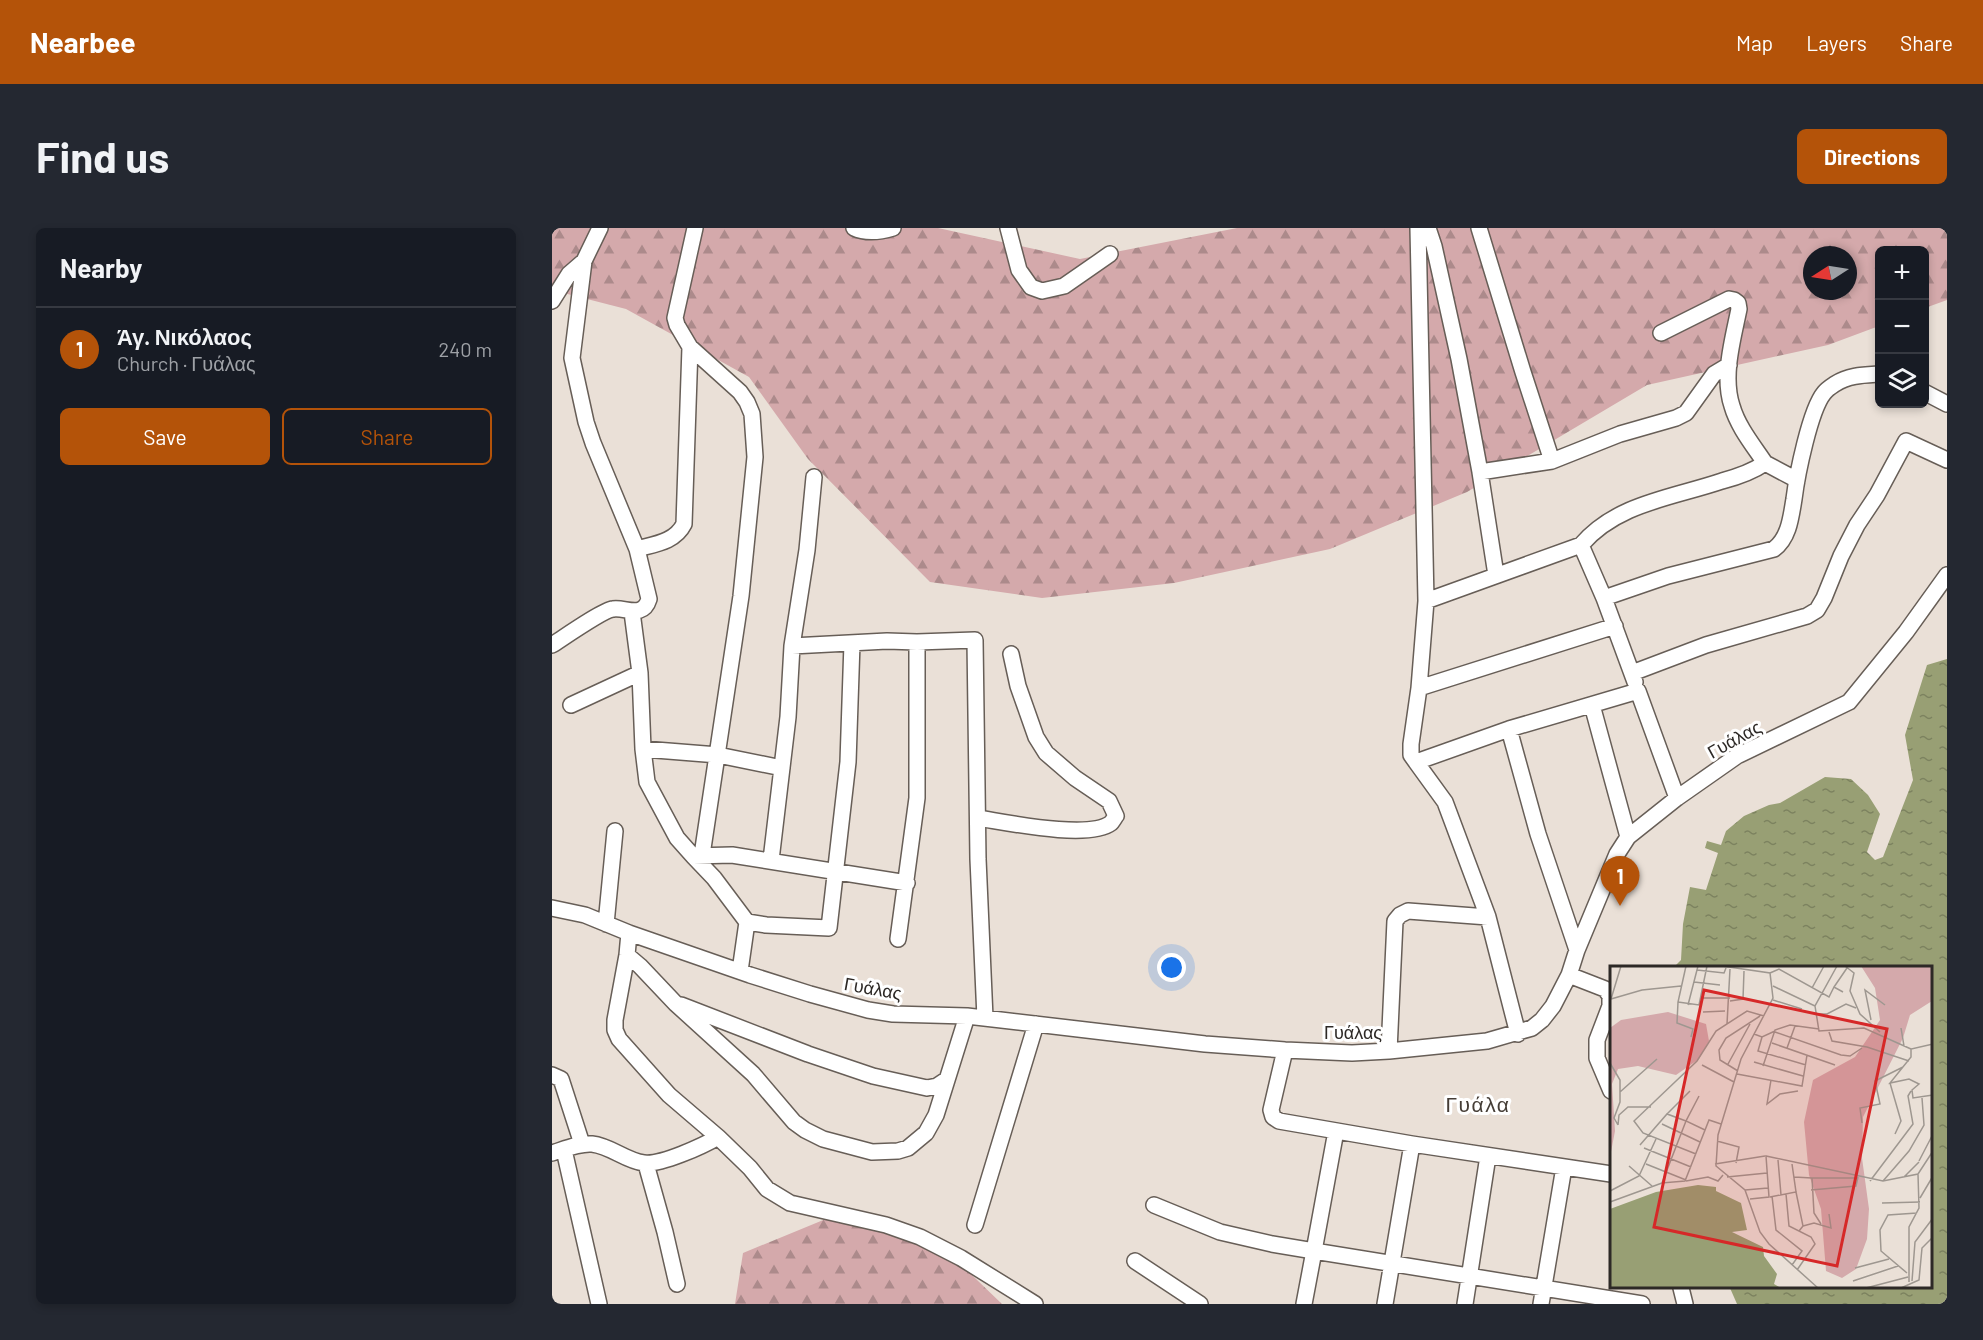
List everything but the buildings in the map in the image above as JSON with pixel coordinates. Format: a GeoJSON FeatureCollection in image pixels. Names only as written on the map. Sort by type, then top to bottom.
{"type":"FeatureCollection","features":[{"type":"Feature","properties":{"kind":"street"},"geometry":{"type":"LineString","coordinates":[[552,645],[610,609],[632,612],[642,610],[647,605],[648,599],[637,549],[592,443],[572,358],[584,261],[600,228]]}},
{"type":"Feature","properties":{"kind":"street"},"geometry":{"type":"LineString","coordinates":[[695,228],[675,318],[690,347],[740,392],[747,402],[752,414],[754,457],[741,596],[718,755],[698,856]]}},
{"type":"Feature","properties":{"kind":"street"},"geometry":{"type":"LineString","coordinates":[[854,228],[862,232],[879,232],[893,228]]}},
{"type":"Feature","properties":{"kind":"street"},"geometry":{"type":"LineString","coordinates":[[1008,228],[1019,270],[1030,286],[1042,291],[1064,285],[1110,254]]}},
{"type":"Feature","properties":{"kind":"street"},"geometry":{"type":"LineString","coordinates":[[1418,228],[1426,601],[1411,755],[1445,802],[1488,917],[1518,1034]]}},
{"type":"Feature","properties":{"kind":"street"},"geometry":{"type":"LineString","coordinates":[[1428,228],[1460,359],[1496,575]]}},
{"type":"Feature","properties":{"kind":"street"},"geometry":{"type":"LineString","coordinates":[[1479,228],[1552,461]]}},
{"type":"Feature","properties":{"kind":"street"},"geometry":{"type":"LineString","coordinates":[[552,301],[569,274],[584,261]]}},
{"type":"Feature","properties":{"kind":"street"},"geometry":{"type":"LineString","coordinates":[[1661,333],[1728,300],[1738,303],[1739,309],[1729,365],[1729,392],[1732,405],[1738,420],[1765,463],[1797,480]]}},
{"type":"Feature","properties":{"kind":"street"},"geometry":{"type":"LineString","coordinates":[[637,549],[670,539],[680,533],[684,524],[690,347]]}},
{"type":"Feature","properties":{"kind":"street"},"geometry":{"type":"LineString","coordinates":[[1480,472],[1552,461],[1620,434],[1676,418],[1686,412],[1714,374],[1729,365]]}},
{"type":"Feature","properties":{"kind":"street"},"geometry":{"type":"LineString","coordinates":[[1604,598],[1668,576],[1774,549],[1786,534],[1815,409],[1825,392],[1836,383],[1850,376],[1875,374]]}},
{"type":"Feature","properties":{"kind":"street"},"geometry":{"type":"LineString","coordinates":[[1929,395],[1947,404]]}},
{"type":"Feature","properties":{"kind":"street"},"geometry":{"type":"LineString","coordinates":[[1632,673],[1706,645],[1807,616],[1817,610],[1857,525],[1877,495],[1906,441],[1947,460]]}},
{"type":"Feature","properties":{"kind":"street"},"geometry":{"type":"LineString","coordinates":[[1426,601],[1581,546],[1602,525],[1641,504],[1722,482],[1765,463]]}},
{"type":"Feature","properties":{"kind":"street"},"geometry":{"type":"LineString","coordinates":[[771,860],[788,717],[792,646],[807,550],[814,477]]}},
{"type":"Feature","properties":{"kind":"street"},"geometry":{"type":"LineString","coordinates":[[1581,546],[1615,626],[1677,798]]}},
{"type":"Feature","properties":{"kind":"street","name":"Γυάλας"},"geometry":{"type":"LineString","coordinates":[[552,908],[585,915],[629,933],[810,994],[868,1010],[893,1014],[967,1016],[1205,1044],[1352,1053],[1389,1052],[1487,1041],[1518,1034],[1532,1028],[1542,1020],[1553,1006],[1569,975],[1617,854],[1628,837],[1677,798],[1737,756],[1849,702],[1906,632],[1947,574]]}},
{"type":"Feature","properties":{"kind":"street"},"geometry":{"type":"LineString","coordinates":[[632,612],[640,673],[643,749],[647,782],[677,838],[698,856],[747,922],[766,925],[828,928],[848,762],[852,643]]}},
{"type":"Feature","properties":{"kind":"street"},"geometry":{"type":"LineString","coordinates":[[1419,688],[1615,626]]}},
{"type":"Feature","properties":{"kind":"street"},"geometry":{"type":"LineString","coordinates":[[792,646],[887,641],[975,640],[985,1018]]}},
{"type":"Feature","properties":{"kind":"street"},"geometry":{"type":"LineString","coordinates":[[898,939],[917,798],[917,642]]}},
{"type":"Feature","properties":{"kind":"street"},"geometry":{"type":"LineString","coordinates":[[978,818],[1075,830],[1101,827],[1112,823],[1116,816],[1109,801],[1075,778],[1046,753],[1036,737],[1018,686],[1011,654]]}},
{"type":"Feature","properties":{"kind":"street"},"geometry":{"type":"LineString","coordinates":[[571,705],[640,673]]}},
{"type":"Feature","properties":{"kind":"street"},"geometry":{"type":"LineString","coordinates":[[1416,762],[1509,729],[1638,691]]}},
{"type":"Feature","properties":{"kind":"street"},"geometry":{"type":"LineString","coordinates":[[1592,705],[1628,837]]}},
{"type":"Feature","properties":{"kind":"street"},"geometry":{"type":"LineString","coordinates":[[1509,729],[1538,834],[1577,950]]}},
{"type":"Feature","properties":{"kind":"street"},"geometry":{"type":"LineString","coordinates":[[643,749],[718,755],[782,768]]}},
{"type":"Feature","properties":{"kind":"street"},"geometry":{"type":"LineString","coordinates":[[606,924],[615,831]]}},
{"type":"Feature","properties":{"kind":"street"},"geometry":{"type":"LineString","coordinates":[[698,856],[732,855],[771,860],[907,883]]}},
{"type":"Feature","properties":{"kind":"street"},"geometry":{"type":"LineString","coordinates":[[1389,1052],[1395,921],[1408,911],[1488,917]]}},
{"type":"Feature","properties":{"kind":"street"},"geometry":{"type":"LineString","coordinates":[[740,971],[747,922]]}},
{"type":"Feature","properties":{"kind":"street"},"geometry":{"type":"LineString","coordinates":[[629,933],[615,1020],[615,1030],[619,1039],[669,1095],[718,1137],[750,1168],[767,1189],[790,1203],[886,1225],[920,1237],[962,1258],[1035,1304]]}},
{"type":"Feature","properties":{"kind":"street"},"geometry":{"type":"LineString","coordinates":[[627,955],[676,1004],[753,1074],[794,1122],[823,1139],[872,1152],[898,1151],[908,1148],[926,1133],[936,1115],[967,1016]]}},
{"type":"Feature","properties":{"kind":"street"},"geometry":{"type":"LineString","coordinates":[[1569,975],[1605,989],[1610,996]]}},
{"type":"Feature","properties":{"kind":"street"},"geometry":{"type":"LineString","coordinates":[[676,1004],[873,1076],[927,1088],[937,1086],[946,1080]]}},
{"type":"Feature","properties":{"kind":"street"},"geometry":{"type":"LineString","coordinates":[[1610,1005],[1597,1040],[1597,1049],[1598,1058],[1610,1088]]}},
{"type":"Feature","properties":{"kind":"street"},"geometry":{"type":"LineString","coordinates":[[975,1225],[1036,1024]]}},
{"type":"Feature","properties":{"kind":"street"},"geometry":{"type":"LineString","coordinates":[[1285,1050],[1271,1110],[1273,1117],[1279,1121],[1610,1174]]}},
{"type":"Feature","properties":{"kind":"street"},"geometry":{"type":"LineString","coordinates":[[552,1075],[561,1079],[582,1144]]}},
{"type":"Feature","properties":{"kind":"street"},"geometry":{"type":"LineString","coordinates":[[1304,1304],[1336,1131]]}},
{"type":"Feature","properties":{"kind":"street"},"geometry":{"type":"LineString","coordinates":[[599,1304],[558,1151],[582,1144],[599,1145],[646,1164],[691,1151],[718,1137]]}},
{"type":"Feature","properties":{"kind":"street"},"geometry":{"type":"LineString","coordinates":[[1385,1304],[1412,1144]]}},
{"type":"Feature","properties":{"kind":"street"},"geometry":{"type":"LineString","coordinates":[[1465,1304],[1488,1156]]}},
{"type":"Feature","properties":{"kind":"street"},"geometry":{"type":"LineString","coordinates":[[646,1164],[677,1284]]}},
{"type":"Feature","properties":{"kind":"street"},"geometry":{"type":"LineString","coordinates":[[1542,1296],[1564,1167]]}},
{"type":"Feature","properties":{"kind":"street"},"geometry":{"type":"LineString","coordinates":[[1154,1205],[1220,1232],[1272,1244],[1469,1277],[1542,1296],[1622,1297],[1642,1304]]}},
{"type":"Feature","properties":{"kind":"street"},"geometry":{"type":"LineString","coordinates":[[1135,1261],[1200,1304]]}},
{"type":"Feature","properties":{"kind":"street"},"geometry":{"type":"LineString","coordinates":[[1681,1289],[1685,1304]]}},
{"type":"Feature","properties":{"kind":"green space"},"geometry":{"type":"Polygon","coordinates":[[[552,228],[938,228],[1080,259],[1237,228],[1947,228],[1947,300],[1929,307],[1929,246],[1875,246],[1875,327],[1828,345],[1647,385],[1467,492],[1330,549],[1174,583],[1042,598],[930,582],[808,459],[749,377],[626,309],[552,290],[552,228]]]}},
{"type":"Feature","properties":{"kind":"green space"},"geometry":{"type":"Polygon","coordinates":[[[833,1216],[949,1253],[1002,1304],[735,1304],[743,1253],[833,1216]]]}},
{"type":"Feature","properties":{"kind":"water"},"geometry":{"type":"Polygon","coordinates":[[[1947,659],[1947,1304],[1737,1304],[1730,1289],[1932,1289],[1932,966],[1675,966],[1681,960],[1683,924],[1690,887],[1706,890],[1718,853],[1705,848],[1707,841],[1721,845],[1726,831],[1744,816],[1769,805],[1780,803],[1825,777],[1851,779],[1868,795],[1880,814],[1867,852],[1875,860],[1883,857],[1913,780],[1905,735],[1927,665],[1947,659]]]}},
{"type":"Feature","properties":{"kind":"place","name":"Άγ. Νικόλαος"},"geometry":{"type":"Point","coordinates":[1620,906]}},
{"type":"Feature","properties":{"kind":"district","name":"Γυάλα"},"geometry":{"type":"Point","coordinates":[1478,1103]}}]}
